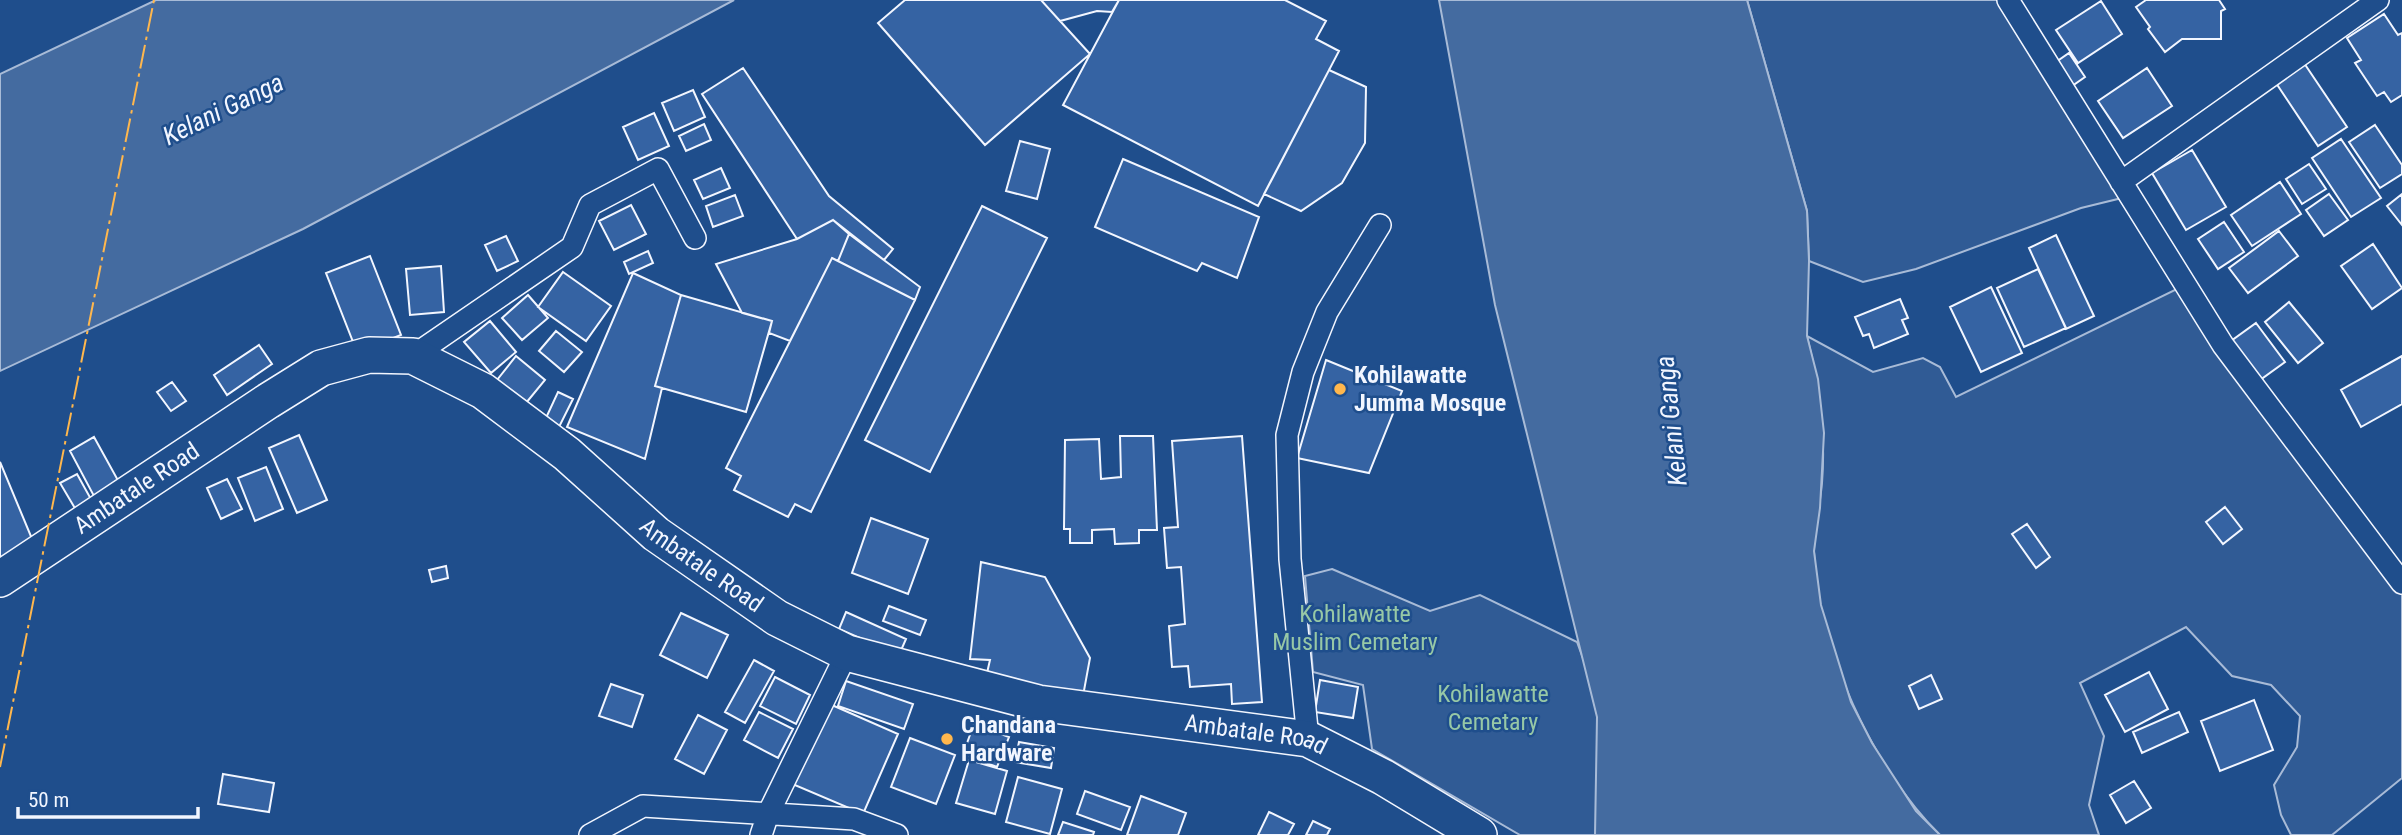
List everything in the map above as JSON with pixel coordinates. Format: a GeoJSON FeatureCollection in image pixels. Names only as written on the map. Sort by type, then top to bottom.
{"type":"FeatureCollection","features":[{"type":"Feature","properties":{"kind":"main road","name":"Ambatale Road"},"geometry":{"type":"LineString","coordinates":[[0,579],[321,368],[369,355],[412,356],[483,391],[566,454],[656,534],[777,618],[846,653],[1038,703],[1308,739],[1383,777],[1469,832]]}},
{"type":"Feature","properties":{"kind":"street"},"geometry":{"type":"LineString","coordinates":[[2008,0],[2223,345],[2402,583]]}},
{"type":"Feature","properties":{"kind":"street"},"geometry":{"type":"LineString","coordinates":[[2122,182],[2378,0]]}},
{"type":"Feature","properties":{"kind":"street"},"geometry":{"type":"LineString","coordinates":[[412,356],[572,247],[590,205],[658,169],[695,238]]}},
{"type":"Feature","properties":{"kind":"street"},"geometry":{"type":"LineString","coordinates":[[1308,739],[1290,559],[1287,435],[1303,372],[1327,312],[1380,225]]}},
{"type":"Feature","properties":{"kind":"street"},"geometry":{"type":"LineString","coordinates":[[761,835],[768,814],[846,653]]}},
{"type":"Feature","properties":{"kind":"street"},"geometry":{"type":"LineString","coordinates":[[590,835],[643,806],[854,819],[897,835]]}},
{"type":"Feature","properties":{"kind":"green space"},"geometry":{"type":"Polygon","coordinates":[[[1747,0],[2008,0],[2130,196],[2081,208],[1916,269],[1863,282],[1809,261],[1807,211],[1747,0]]]}},
{"type":"Feature","properties":{"kind":"green space"},"geometry":{"type":"Polygon","coordinates":[[[2185,285],[2402,583],[2402,778],[2332,835],[2291,835],[2281,815],[2274,785],[2297,747],[2300,716],[2271,685],[2232,676],[2186,627],[2080,683],[2104,736],[2089,805],[2099,835],[1940,835],[1915,808],[1871,742],[1838,666],[1826,627],[1814,552],[1822,483],[1822,427],[1807,336],[1873,372],[1923,358],[1940,367],[1956,397],[2185,285]]]}},
{"type":"Feature","properties":{"kind":"green space","name":"Kohilawatte Cemetary"},"geometry":{"type":"Polygon","coordinates":[[[1332,569],[1430,611],[1480,595],[1577,642],[1603,713],[1606,835],[1520,835],[1372,749],[1363,685],[1313,672],[1305,576],[1332,569]]]}},
{"type":"Feature","properties":{"kind":"water","name":"Kelani Ganga"},"geometry":{"type":"Polygon","coordinates":[[[156,0],[734,0],[303,229],[0,371],[0,74],[156,0]]]}},
{"type":"Feature","properties":{"kind":"water","name":"Kelani Ganga"},"geometry":{"type":"Polygon","coordinates":[[[1439,0],[1747,0],[1807,211],[1807,336],[1818,379],[1824,433],[1820,508],[1814,551],[1821,605],[1851,702],[1872,743],[1916,811],[1940,835],[1595,835],[1597,717],[1495,305],[1439,0]]]}},
{"type":"Feature","properties":{"kind":"building"},"geometry":{"type":"Polygon","coordinates":[[[905,0],[1041,0],[1090,54],[985,145],[878,23],[905,0]]]}},
{"type":"Feature","properties":{"kind":"building"},"geometry":{"type":"Polygon","coordinates":[[[1041,0],[1119,0],[1112,12],[1097,11],[1060,21],[1041,0]]]}},
{"type":"Feature","properties":{"kind":"building"},"geometry":{"type":"Polygon","coordinates":[[[1119,0],[1285,0],[1326,21],[1316,39],[1339,51],[1258,206],[1063,105],[1119,0]]]}},
{"type":"Feature","properties":{"kind":"building"},"geometry":{"type":"Polygon","coordinates":[[[2146,0],[2219,0],[2225,9],[2221,11],[2221,39],[2182,39],[2165,52],[2136,7],[2146,0]]]}},
{"type":"Feature","properties":{"kind":"building"},"geometry":{"type":"Polygon","coordinates":[[[2101,1],[2122,34],[2078,63],[2056,30],[2101,1]]]}},
{"type":"Feature","properties":{"kind":"building"},"geometry":{"type":"Polygon","coordinates":[[[2384,14],[2398,35],[2402,33],[2402,95],[2391,102],[2384,92],[2377,96],[2355,63],[2361,60],[2347,38],[2384,14]]]}},
{"type":"Feature","properties":{"kind":"building"},"geometry":{"type":"Polygon","coordinates":[[[2069,53],[2085,77],[2072,86],[2056,62],[2069,53]]]}},
{"type":"Feature","properties":{"kind":"building"},"geometry":{"type":"Polygon","coordinates":[[[2304,63],[2347,127],[2318,146],[2276,83],[2304,63]]]}},
{"type":"Feature","properties":{"kind":"building"},"geometry":{"type":"Polygon","coordinates":[[[743,68],[829,196],[893,249],[884,260],[833,220],[797,239],[702,94],[743,68]]]}},
{"type":"Feature","properties":{"kind":"building"},"geometry":{"type":"Polygon","coordinates":[[[2147,68],[2172,106],[2123,138],[2098,101],[2147,68]]]}},
{"type":"Feature","properties":{"kind":"building"},"geometry":{"type":"Polygon","coordinates":[[[1329,70],[1366,87],[1365,143],[1342,183],[1301,211],[1264,194],[1329,70]]]}},
{"type":"Feature","properties":{"kind":"building"},"geometry":{"type":"Polygon","coordinates":[[[693,90],[705,117],[674,131],[662,103],[693,90]]]}},
{"type":"Feature","properties":{"kind":"building"},"geometry":{"type":"Polygon","coordinates":[[[654,113],[669,146],[638,160],[623,127],[654,113]]]}},
{"type":"Feature","properties":{"kind":"building"},"geometry":{"type":"Polygon","coordinates":[[[704,124],[711,140],[686,151],[679,136],[704,124]]]}},
{"type":"Feature","properties":{"kind":"building"},"geometry":{"type":"Polygon","coordinates":[[[2375,125],[2402,165],[2402,174],[2380,188],[2349,142],[2375,125]]]}},
{"type":"Feature","properties":{"kind":"building"},"geometry":{"type":"Polygon","coordinates":[[[2341,139],[2381,198],[2351,217],[2312,158],[2341,139]]]}},
{"type":"Feature","properties":{"kind":"building"},"geometry":{"type":"Polygon","coordinates":[[[1020,141],[1050,149],[1037,199],[1006,191],[1020,141]]]}},
{"type":"Feature","properties":{"kind":"building"},"geometry":{"type":"Polygon","coordinates":[[[2192,150],[2226,207],[2186,230],[2152,173],[2192,150]]]}},
{"type":"Feature","properties":{"kind":"building"},"geometry":{"type":"Polygon","coordinates":[[[1123,159],[1259,217],[1237,278],[1202,263],[1197,271],[1095,227],[1123,159]]]}},
{"type":"Feature","properties":{"kind":"building"},"geometry":{"type":"Polygon","coordinates":[[[2309,164],[2326,189],[2302,204],[2286,179],[2309,164]]]}},
{"type":"Feature","properties":{"kind":"building"},"geometry":{"type":"Polygon","coordinates":[[[721,168],[730,188],[703,199],[694,180],[721,168]]]}},
{"type":"Feature","properties":{"kind":"building"},"geometry":{"type":"Polygon","coordinates":[[[2280,182],[2301,214],[2252,246],[2231,215],[2280,182]]]}},
{"type":"Feature","properties":{"kind":"building"},"geometry":{"type":"Polygon","coordinates":[[[2329,194],[2348,220],[2324,236],[2306,210],[2329,194]]]}},
{"type":"Feature","properties":{"kind":"building"},"geometry":{"type":"Polygon","coordinates":[[[2402,194],[2402,225],[2387,206],[2402,194]]]}},
{"type":"Feature","properties":{"kind":"building"},"geometry":{"type":"Polygon","coordinates":[[[735,195],[743,216],[713,227],[706,206],[735,195]]]}},
{"type":"Feature","properties":{"kind":"building"},"geometry":{"type":"Polygon","coordinates":[[[631,205],[646,234],[614,250],[599,221],[631,205]]]}},
{"type":"Feature","properties":{"kind":"building"},"geometry":{"type":"Polygon","coordinates":[[[982,206],[1047,238],[930,472],[865,440],[982,206]]]}},
{"type":"Feature","properties":{"kind":"building"},"geometry":{"type":"Polygon","coordinates":[[[833,220],[849,234],[838,261],[832,258],[790,341],[769,333],[772,321],[742,313],[716,264],[797,239],[833,220]]]}},
{"type":"Feature","properties":{"kind":"building"},"geometry":{"type":"Polygon","coordinates":[[[2224,222],[2244,252],[2218,269],[2198,239],[2224,222]]]}},
{"type":"Feature","properties":{"kind":"building"},"geometry":{"type":"Polygon","coordinates":[[[2279,231],[2298,256],[2248,293],[2229,268],[2279,231]]]}},
{"type":"Feature","properties":{"kind":"building"},"geometry":{"type":"Polygon","coordinates":[[[849,234],[920,287],[915,300],[838,261],[849,234]]]}},
{"type":"Feature","properties":{"kind":"building"},"geometry":{"type":"Polygon","coordinates":[[[2056,235],[2094,316],[2066,329],[2029,248],[2056,235]]]}},
{"type":"Feature","properties":{"kind":"building"},"geometry":{"type":"Polygon","coordinates":[[[506,236],[518,261],[497,271],[485,245],[506,236]]]}},
{"type":"Feature","properties":{"kind":"building"},"geometry":{"type":"Polygon","coordinates":[[[2373,244],[2402,288],[2372,309],[2341,266],[2373,244]]]}},
{"type":"Feature","properties":{"kind":"building"},"geometry":{"type":"Polygon","coordinates":[[[648,251],[653,263],[629,274],[624,262],[648,251]]]}},
{"type":"Feature","properties":{"kind":"building"},"geometry":{"type":"Polygon","coordinates":[[[370,256],[401,335],[357,352],[326,273],[370,256]]]}},
{"type":"Feature","properties":{"kind":"building"},"geometry":{"type":"Polygon","coordinates":[[[832,258],[915,300],[811,512],[795,504],[788,517],[734,490],[741,476],[726,468],[832,258]]]}},
{"type":"Feature","properties":{"kind":"building"},"geometry":{"type":"Polygon","coordinates":[[[441,266],[444,312],[410,315],[406,269],[441,266]]]}},
{"type":"Feature","properties":{"kind":"building"},"geometry":{"type":"Polygon","coordinates":[[[2038,269],[2066,328],[2024,347],[1997,288],[2038,269]]]}},
{"type":"Feature","properties":{"kind":"building"},"geometry":{"type":"Polygon","coordinates":[[[563,272],[611,306],[586,341],[538,307],[563,272]]]}},
{"type":"Feature","properties":{"kind":"building"},"geometry":{"type":"Polygon","coordinates":[[[633,273],[681,295],[655,386],[662,388],[645,459],[567,427],[633,273]]]}},
{"type":"Feature","properties":{"kind":"building"},"geometry":{"type":"Polygon","coordinates":[[[1991,287],[2022,353],[1981,372],[1950,307],[1991,287]]]}},
{"type":"Feature","properties":{"kind":"building"},"geometry":{"type":"Polygon","coordinates":[[[528,295],[548,318],[522,340],[502,318],[528,295]]]}},
{"type":"Feature","properties":{"kind":"building"},"geometry":{"type":"Polygon","coordinates":[[[681,295],[772,321],[746,412],[655,386],[681,295]]]}},
{"type":"Feature","properties":{"kind":"building"},"geometry":{"type":"Polygon","coordinates":[[[1900,299],[1908,318],[1902,320],[1908,334],[1874,348],[1869,334],[1863,336],[1855,317],[1900,299]]]}},
{"type":"Feature","properties":{"kind":"building"},"geometry":{"type":"Polygon","coordinates":[[[2289,302],[2323,343],[2298,363],[2265,322],[2289,302]]]}},
{"type":"Feature","properties":{"kind":"building"},"geometry":{"type":"Polygon","coordinates":[[[490,321],[516,352],[491,373],[464,342],[490,321]]]}},
{"type":"Feature","properties":{"kind":"building"},"geometry":{"type":"Polygon","coordinates":[[[2256,323],[2285,362],[2260,380],[2231,341],[2256,323]]]}},
{"type":"Feature","properties":{"kind":"building"},"geometry":{"type":"Polygon","coordinates":[[[556,331],[582,352],[564,372],[539,351],[556,331]]]}},
{"type":"Feature","properties":{"kind":"building"},"geometry":{"type":"Polygon","coordinates":[[[259,345],[272,364],[227,395],[214,375],[259,345]]]}},
{"type":"Feature","properties":{"kind":"building"},"geometry":{"type":"Polygon","coordinates":[[[516,356],[545,380],[526,403],[497,380],[516,356]]]}},
{"type":"Feature","properties":{"kind":"building"},"geometry":{"type":"Polygon","coordinates":[[[2402,356],[2402,404],[2361,427],[2341,390],[2402,356]]]}},
{"type":"Feature","properties":{"kind":"building"},"geometry":{"type":"Polygon","coordinates":[[[1326,360],[1402,391],[1369,473],[1297,458],[1326,360]]]}},
{"type":"Feature","properties":{"kind":"building"},"geometry":{"type":"Polygon","coordinates":[[[172,382],[186,401],[171,411],[157,392],[172,382]]]}},
{"type":"Feature","properties":{"kind":"building"},"geometry":{"type":"Polygon","coordinates":[[[558,392],[573,399],[559,427],[545,420],[558,392]]]}},
{"type":"Feature","properties":{"kind":"building"},"geometry":{"type":"Polygon","coordinates":[[[299,435],[327,500],[297,513],[269,448],[299,435]]]}},
{"type":"Feature","properties":{"kind":"building"},"geometry":{"type":"Polygon","coordinates":[[[1120,436],[1153,436],[1157,530],[1139,530],[1139,543],[1115,544],[1114,529],[1092,530],[1092,543],[1070,543],[1070,529],[1064,529],[1065,440],[1099,439],[1101,479],[1121,477],[1120,436]]]}},
{"type":"Feature","properties":{"kind":"building"},"geometry":{"type":"Polygon","coordinates":[[[1242,436],[1262,702],[1232,704],[1231,684],[1190,687],[1188,666],[1172,667],[1169,626],[1185,624],[1181,567],[1167,568],[1164,528],[1178,527],[1172,441],[1242,436]]]}},
{"type":"Feature","properties":{"kind":"building"},"geometry":{"type":"Polygon","coordinates":[[[94,437],[120,484],[95,498],[70,451],[94,437]]]}},
{"type":"Feature","properties":{"kind":"building"},"geometry":{"type":"Polygon","coordinates":[[[0,462],[35,546],[0,561],[0,462]]]}},
{"type":"Feature","properties":{"kind":"building"},"geometry":{"type":"Polygon","coordinates":[[[266,467],[283,509],[255,521],[238,478],[266,467]]]}},
{"type":"Feature","properties":{"kind":"building"},"geometry":{"type":"Polygon","coordinates":[[[77,474],[92,501],[76,510],[60,483],[77,474]]]}},
{"type":"Feature","properties":{"kind":"building"},"geometry":{"type":"Polygon","coordinates":[[[227,479],[242,509],[221,519],[207,488],[227,479]]]}},
{"type":"Feature","properties":{"kind":"building"},"geometry":{"type":"Polygon","coordinates":[[[2225,507],[2242,529],[2223,544],[2206,522],[2225,507]]]}},
{"type":"Feature","properties":{"kind":"building"},"geometry":{"type":"Polygon","coordinates":[[[871,518],[928,539],[908,594],[852,573],[871,518]]]}},
{"type":"Feature","properties":{"kind":"building"},"geometry":{"type":"Polygon","coordinates":[[[2027,524],[2050,557],[2036,568],[2012,534],[2027,524]]]}},
{"type":"Feature","properties":{"kind":"building"},"geometry":{"type":"Polygon","coordinates":[[[981,562],[1045,577],[1090,658],[1083,696],[987,673],[990,660],[970,659],[981,562]]]}},
{"type":"Feature","properties":{"kind":"building"},"geometry":{"type":"Polygon","coordinates":[[[446,566],[448,578],[432,582],[429,570],[446,566]]]}},
{"type":"Feature","properties":{"kind":"building"},"geometry":{"type":"Polygon","coordinates":[[[889,606],[926,620],[920,635],[883,621],[889,606]]]}},
{"type":"Feature","properties":{"kind":"building"},"geometry":{"type":"Polygon","coordinates":[[[846,612],[906,639],[899,655],[839,629],[846,612]]]}},
{"type":"Feature","properties":{"kind":"building"},"geometry":{"type":"Polygon","coordinates":[[[681,613],[728,635],[707,678],[660,655],[681,613]]]}},
{"type":"Feature","properties":{"kind":"building"},"geometry":{"type":"Polygon","coordinates":[[[754,660],[774,671],[745,723],[725,712],[754,660]]]}},
{"type":"Feature","properties":{"kind":"building"},"geometry":{"type":"Polygon","coordinates":[[[2149,672],[2168,709],[2125,732],[2105,695],[2149,672]]]}},
{"type":"Feature","properties":{"kind":"building"},"geometry":{"type":"Polygon","coordinates":[[[1931,675],[1942,699],[1919,709],[1909,686],[1931,675]]]}},
{"type":"Feature","properties":{"kind":"building"},"geometry":{"type":"Polygon","coordinates":[[[775,677],[810,695],[796,724],[760,706],[775,677]]]}},
{"type":"Feature","properties":{"kind":"building"},"geometry":{"type":"Polygon","coordinates":[[[1320,680],[1358,687],[1353,718],[1315,712],[1320,680]]]}},
{"type":"Feature","properties":{"kind":"building"},"geometry":{"type":"Polygon","coordinates":[[[846,681],[913,704],[904,729],[838,706],[846,681]]]}},
{"type":"Feature","properties":{"kind":"building"},"geometry":{"type":"Polygon","coordinates":[[[611,684],[643,695],[632,727],[599,716],[611,684]]]}},
{"type":"Feature","properties":{"kind":"building"},"geometry":{"type":"Polygon","coordinates":[[[2254,700],[2273,750],[2220,771],[2201,721],[2254,700]]]}},
{"type":"Feature","properties":{"kind":"building"},"geometry":{"type":"Polygon","coordinates":[[[825,702],[898,734],[863,814],[790,783],[825,702]]]}},
{"type":"Feature","properties":{"kind":"building"},"geometry":{"type":"Polygon","coordinates":[[[759,712],[793,729],[778,758],[744,740],[759,712]]]}},
{"type":"Feature","properties":{"kind":"building"},"geometry":{"type":"Polygon","coordinates":[[[2179,712],[2188,732],[2142,753],[2133,732],[2179,712]]]}},
{"type":"Feature","properties":{"kind":"building"},"geometry":{"type":"Polygon","coordinates":[[[698,715],[727,730],[704,774],[675,759],[698,715]]]}},
{"type":"Feature","properties":{"kind":"building"},"geometry":{"type":"Polygon","coordinates":[[[974,724],[1009,737],[997,767],[963,754],[974,724]]]}},
{"type":"Feature","properties":{"kind":"building"},"geometry":{"type":"Polygon","coordinates":[[[910,738],[955,755],[936,804],[891,787],[910,738]]]}},
{"type":"Feature","properties":{"kind":"building"},"geometry":{"type":"Polygon","coordinates":[[[1019,742],[1054,748],[1051,768],[1015,762],[1019,742]]]}},
{"type":"Feature","properties":{"kind":"building"},"geometry":{"type":"Polygon","coordinates":[[[969,760],[1007,771],[995,814],[956,803],[969,760]]]}},
{"type":"Feature","properties":{"kind":"building"},"geometry":{"type":"Polygon","coordinates":[[[223,774],[274,783],[269,812],[218,804],[223,774]]]}},
{"type":"Feature","properties":{"kind":"building"},"geometry":{"type":"Polygon","coordinates":[[[1018,777],[1062,789],[1050,834],[1006,822],[1018,777]]]}},
{"type":"Feature","properties":{"kind":"building"},"geometry":{"type":"Polygon","coordinates":[[[2134,781],[2151,808],[2126,823],[2110,795],[2134,781]]]}},
{"type":"Feature","properties":{"kind":"building"},"geometry":{"type":"Polygon","coordinates":[[[1085,791],[1130,807],[1121,830],[1077,814],[1085,791]]]}},
{"type":"Feature","properties":{"kind":"building"},"geometry":{"type":"Polygon","coordinates":[[[1141,796],[1186,813],[1178,835],[1127,835],[1141,796]]]}},
{"type":"Feature","properties":{"kind":"building"},"geometry":{"type":"Polygon","coordinates":[[[1269,812],[1294,824],[1288,835],[1258,835],[1269,812]]]}},
{"type":"Feature","properties":{"kind":"building"},"geometry":{"type":"Polygon","coordinates":[[[1313,821],[1330,829],[1327,835],[1306,835],[1313,821]]]}},
{"type":"Feature","properties":{"kind":"building"},"geometry":{"type":"Polygon","coordinates":[[[1063,822],[1094,832],[1093,835],[1058,835],[1063,822]]]}},
{"type":"Feature","properties":{"kind":"power"},"geometry":{"type":"LineString","coordinates":[[0,767],[154,0]]}},
{"type":"Feature","properties":{"kind":"place","name":"Kohilawatte Jumma Mosque"},"geometry":{"type":"Point","coordinates":[1340,389]}},
{"type":"Feature","properties":{"kind":"place","name":"Chandana Hardware"},"geometry":{"type":"Point","coordinates":[947,739]}},
{"type":"Feature","properties":{"kind":"park label","name":"Kohilawatte Muslim Cemetary"},"geometry":{"type":"Point","coordinates":[1355,628]}}]}
